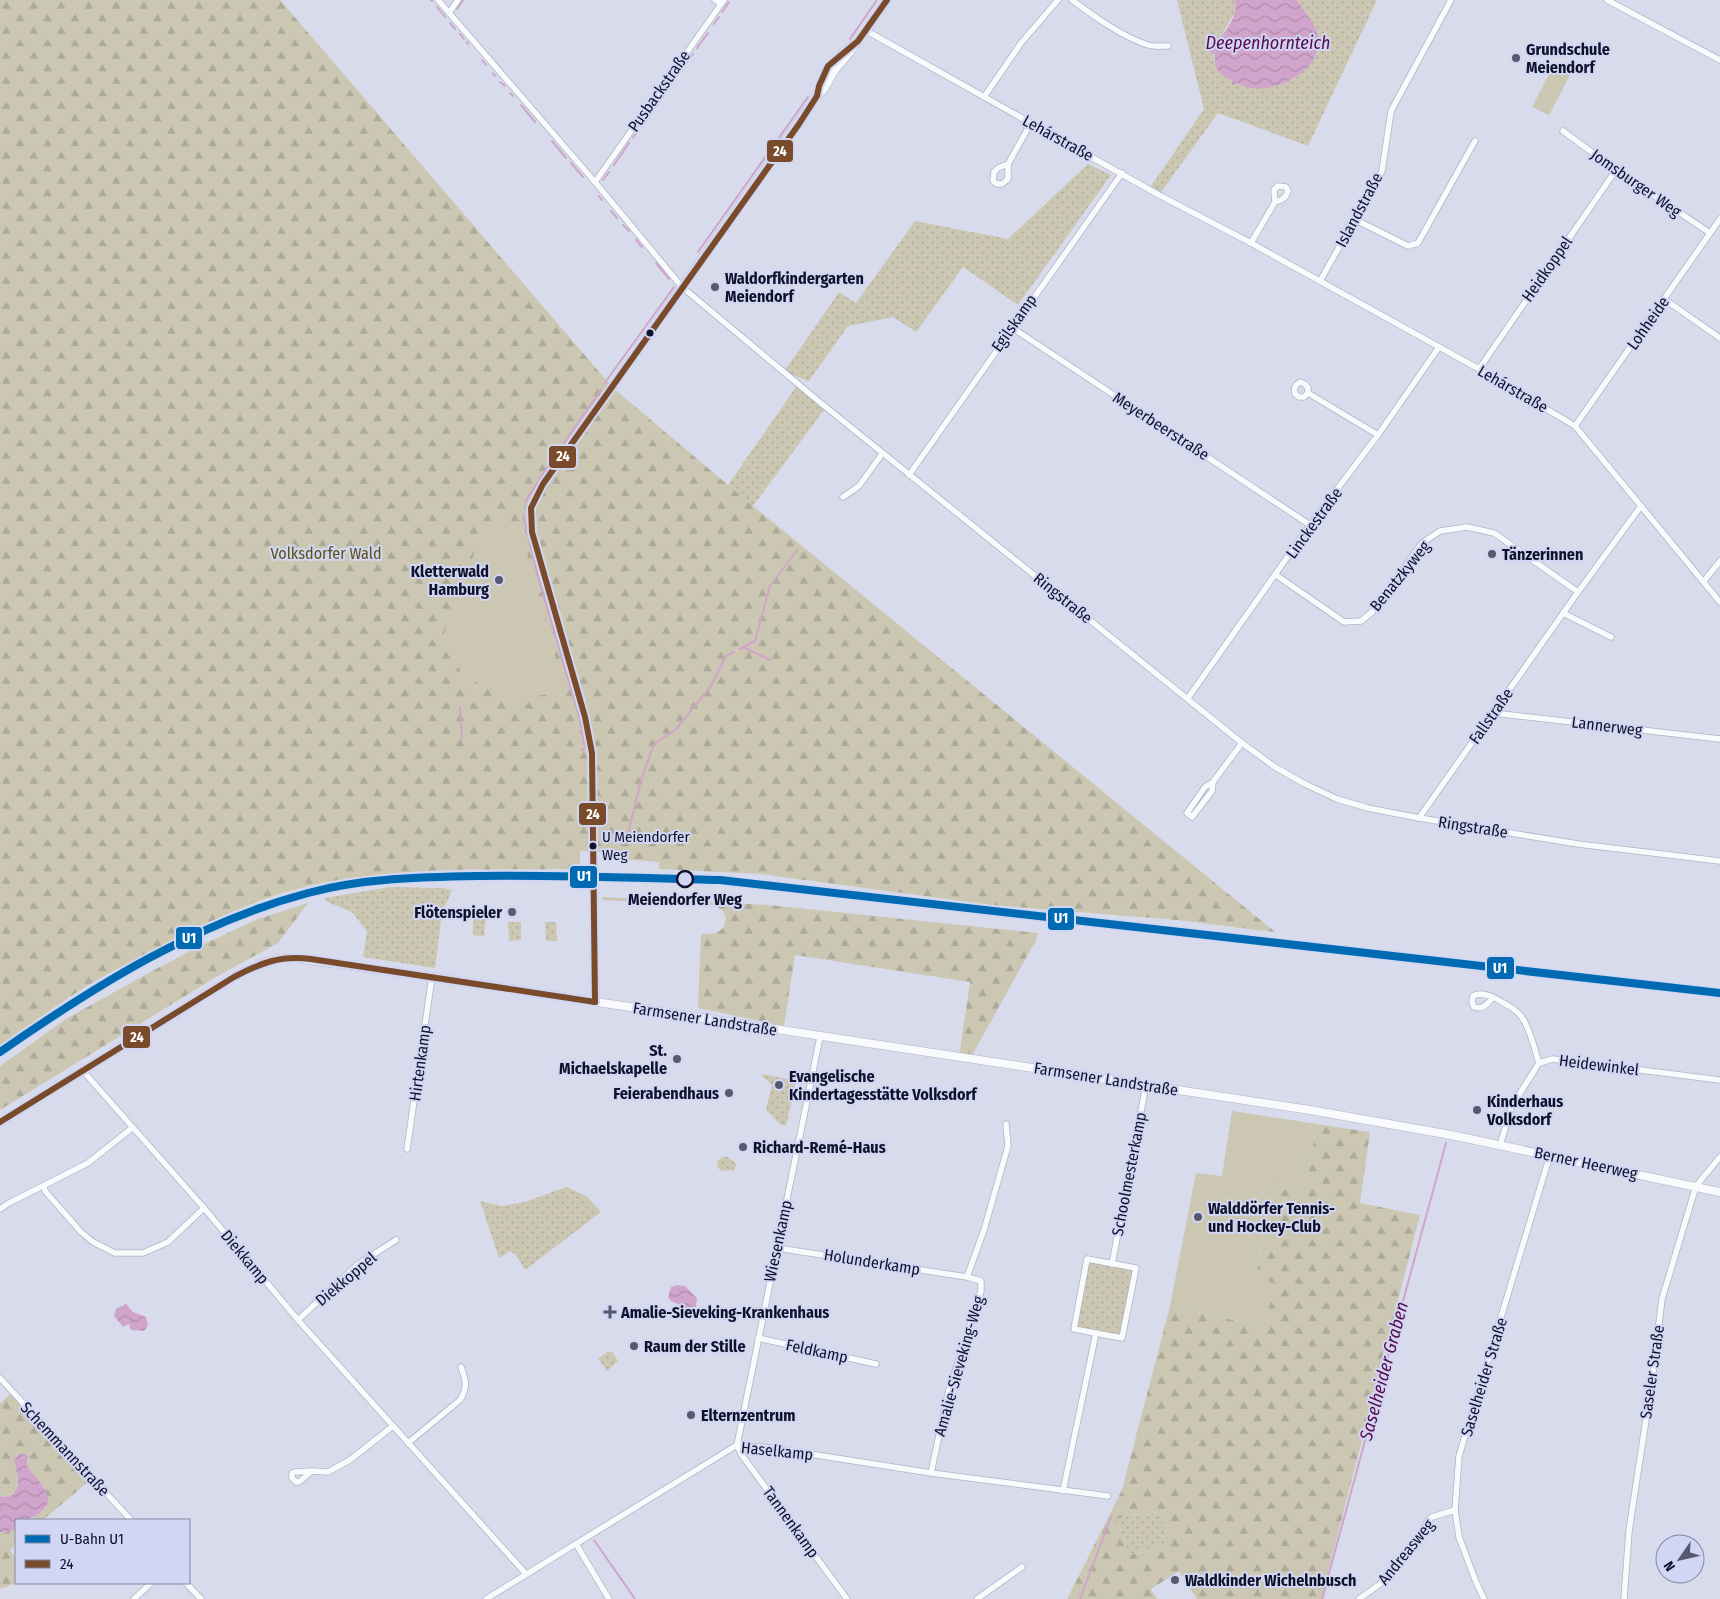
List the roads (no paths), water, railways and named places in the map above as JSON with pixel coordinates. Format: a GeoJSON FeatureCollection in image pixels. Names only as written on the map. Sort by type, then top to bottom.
{"type":"FeatureCollection","features":[{"type":"Feature","properties":{"kind":"main road"},"geometry":{"type":"LineString","coordinates":[[595,1002],[592,753],[585,717],[532,532],[531,508],[543,484],[817,96],[819,86],[828,66],[835,58],[858,41],[887,0]]}},
{"type":"Feature","properties":{"kind":"main road","name":"Farmsener Landstraße"},"geometry":{"type":"LineString","coordinates":[[0,1122],[234,977],[261,963],[286,958],[307,959],[432,977],[1146,1085],[1302,1109],[1451,1136]]}},
{"type":"Feature","properties":{"kind":"main road","name":"Berner Heerweg"},"geometry":{"type":"LineString","coordinates":[[1451,1136],[1550,1155],[1720,1192]]}},
{"type":"Feature","properties":{"kind":"street","name":"Ringstraße"},"geometry":{"type":"LineString","coordinates":[[438,0],[595,182],[682,287],[882,454],[1242,743],[1275,767],[1337,799],[1368,808],[1578,844],[1720,861]]}},
{"type":"Feature","properties":{"kind":"street"},"geometry":{"type":"LineString","coordinates":[[449,13],[458,0]]}},
{"type":"Feature","properties":{"kind":"street"},"geometry":{"type":"LineString","coordinates":[[714,0],[722,2]]}},
{"type":"Feature","properties":{"kind":"street"},"geometry":{"type":"LineString","coordinates":[[984,96],[1021,43],[1058,0]]}},
{"type":"Feature","properties":{"kind":"street"},"geometry":{"type":"LineString","coordinates":[[1072,0],[1096,17],[1149,45],[1168,46]]}},
{"type":"Feature","properties":{"kind":"street","name":"Islandstraße"},"geometry":{"type":"LineString","coordinates":[[1320,281],[1356,220],[1382,170],[1391,112],[1451,0]]}},
{"type":"Feature","properties":{"kind":"street"},"geometry":{"type":"LineString","coordinates":[[1607,0],[1720,60]]}},
{"type":"Feature","properties":{"kind":"street","name":"Pusbackstraße"},"geometry":{"type":"LineString","coordinates":[[595,182],[722,2]]}},
{"type":"Feature","properties":{"kind":"street","name":"Lehárstraße"},"geometry":{"type":"LineString","coordinates":[[865,30],[1030,123],[1479,369],[1575,426],[1720,602]]}},
{"type":"Feature","properties":{"kind":"street"},"geometry":{"type":"LineString","coordinates":[[1008,164],[1030,123]]}},
{"type":"Feature","properties":{"kind":"street","name":"Jomsburger Weg"},"geometry":{"type":"LineString","coordinates":[[1563,131],[1616,170],[1710,233]]}},
{"type":"Feature","properties":{"kind":"street"},"geometry":{"type":"LineString","coordinates":[[1356,220],[1408,246],[1418,243],[1475,141]]}},
{"type":"Feature","properties":{"kind":"street","name":"Heidkoppel"},"geometry":{"type":"LineString","coordinates":[[1479,369],[1616,170]]}},
{"type":"Feature","properties":{"kind":"street","name":"Egilskamp"},"geometry":{"type":"LineString","coordinates":[[909,475],[1122,173]]}},
{"type":"Feature","properties":{"kind":"street"},"geometry":{"type":"LineString","coordinates":[[1251,243],[1275,202]]}},
{"type":"Feature","properties":{"kind":"street","name":"Lohheide"},"geometry":{"type":"LineString","coordinates":[[1575,426],[1720,219]]}},
{"type":"Feature","properties":{"kind":"street"},"geometry":{"type":"LineString","coordinates":[[1664,299],[1720,338]]}},
{"type":"Feature","properties":{"kind":"street","name":"Meyerbeerstraße"},"geometry":{"type":"LineString","coordinates":[[1011,328],[1310,525]]}},
{"type":"Feature","properties":{"kind":"street","name":"Linckestraße"},"geometry":{"type":"LineString","coordinates":[[1188,698],[1310,525],[1378,435],[1439,347]]}},
{"type":"Feature","properties":{"kind":"street"},"geometry":{"type":"LineString","coordinates":[[1308,393],[1378,435]]}},
{"type":"Feature","properties":{"kind":"street"},"geometry":{"type":"LineString","coordinates":[[843,497],[858,486],[882,454]]}},
{"type":"Feature","properties":{"kind":"street","name":"Fallstraße"},"geometry":{"type":"LineString","coordinates":[[1419,818],[1563,613],[1641,506]]}},
{"type":"Feature","properties":{"kind":"street","name":"Benatzkyweg"},"geometry":{"type":"LineString","coordinates":[[1276,575],[1344,622],[1361,620],[1372,612],[1422,544],[1440,531],[1467,526],[1494,533],[1578,592]]}},
{"type":"Feature","properties":{"kind":"street"},"geometry":{"type":"LineString","coordinates":[[1704,581],[1720,561]]}},
{"type":"Feature","properties":{"kind":"street"},"geometry":{"type":"LineString","coordinates":[[1563,613],[1611,637]]}},
{"type":"Feature","properties":{"kind":"street","name":"Lannerweg"},"geometry":{"type":"LineString","coordinates":[[1494,713],[1720,739]]}},
{"type":"Feature","properties":{"kind":"street"},"geometry":{"type":"LineString","coordinates":[[1213,782],[1212,791],[1192,817],[1187,813],[1205,787],[1213,782],[1242,743]]}},
{"type":"Feature","properties":{"kind":"street","name":"Hirtenkamp"},"geometry":{"type":"LineString","coordinates":[[407,1149],[432,977]]}},
{"type":"Feature","properties":{"kind":"street"},"geometry":{"type":"LineString","coordinates":[[1493,997],[1511,1007],[1523,1019],[1539,1063]]}},
{"type":"Feature","properties":{"kind":"street","name":"Wiesenkamp"},"geometry":{"type":"LineString","coordinates":[[737,1445],[820,1037]]}},
{"type":"Feature","properties":{"kind":"street","name":"Heidewinkel"},"geometry":{"type":"LineString","coordinates":[[1500,1145],[1512,1106],[1539,1063],[1553,1059],[1720,1080]]}},
{"type":"Feature","properties":{"kind":"street","name":"Diekkamp"},"geometry":{"type":"LineString","coordinates":[[82,1071],[204,1208],[298,1320],[526,1574]]}},
{"type":"Feature","properties":{"kind":"street","name":"Schoolmesterkamp"},"geometry":{"type":"LineString","coordinates":[[1112,1264],[1146,1085]]}},
{"type":"Feature","properties":{"kind":"street","name":"Amalie-Sieveking-Weg"},"geometry":{"type":"LineString","coordinates":[[931,1473],[948,1394],[981,1290],[981,1281],[967,1276],[984,1230],[1008,1146],[1006,1124]]}},
{"type":"Feature","properties":{"kind":"street"},"geometry":{"type":"LineString","coordinates":[[0,1209],[88,1163],[132,1128]]}},
{"type":"Feature","properties":{"kind":"street","name":"Saselheider Straße"},"geometry":{"type":"LineString","coordinates":[[1484,1599],[1459,1537],[1455,1510],[1459,1456],[1550,1155]]}},
{"type":"Feature","properties":{"kind":"street","name":"Saseler Straße"},"geometry":{"type":"LineString","coordinates":[[1624,1599],[1629,1531],[1652,1380],[1662,1299],[1696,1186],[1720,1157]]}},
{"type":"Feature","properties":{"kind":"street"},"geometry":{"type":"LineString","coordinates":[[44,1186],[45,1191],[81,1232],[93,1242],[115,1252],[143,1253],[168,1242],[204,1208]]}},
{"type":"Feature","properties":{"kind":"street","name":"Diekkoppel"},"geometry":{"type":"LineString","coordinates":[[298,1320],[357,1265],[396,1240]]}},
{"type":"Feature","properties":{"kind":"street","name":"Holunderkamp"},"geometry":{"type":"LineString","coordinates":[[777,1248],[967,1276]]}},
{"type":"Feature","properties":{"kind":"street"},"geometry":{"type":"LineString","coordinates":[[1087,1259],[1112,1264],[1136,1268],[1122,1338],[1074,1329],[1087,1259]]}},
{"type":"Feature","properties":{"kind":"street"},"geometry":{"type":"LineString","coordinates":[[1063,1491],[1096,1333]]}},
{"type":"Feature","properties":{"kind":"street","name":"Feldkamp"},"geometry":{"type":"LineString","coordinates":[[758,1338],[876,1364]]}},
{"type":"Feature","properties":{"kind":"street"},"geometry":{"type":"LineString","coordinates":[[408,1443],[460,1400],[465,1392],[466,1384],[461,1367]]}},
{"type":"Feature","properties":{"kind":"street","name":"Schemmannstraße"},"geometry":{"type":"LineString","coordinates":[[0,1378],[129,1519]]}},
{"type":"Feature","properties":{"kind":"street"},"geometry":{"type":"LineString","coordinates":[[312,1472],[328,1472],[350,1460],[393,1426]]}},
{"type":"Feature","properties":{"kind":"street","name":"Haselkamp"},"geometry":{"type":"LineString","coordinates":[[486,1599],[737,1445],[772,1448],[931,1473],[1108,1496]]}},
{"type":"Feature","properties":{"kind":"street","name":"Tannenkamp"},"geometry":{"type":"LineString","coordinates":[[737,1445],[741,1454],[847,1599]]}},
{"type":"Feature","properties":{"kind":"street","name":"Andreasweg"},"geometry":{"type":"LineString","coordinates":[[1359,1599],[1380,1584],[1422,1534],[1427,1522],[1432,1517],[1455,1510]]}},
{"type":"Feature","properties":{"kind":"street"},"geometry":{"type":"LineString","coordinates":[[576,1544],[609,1599]]}},
{"type":"Feature","properties":{"kind":"street"},"geometry":{"type":"LineString","coordinates":[[977,1599],[1022,1567]]}},
{"type":"Feature","properties":{"kind":"street"},"geometry":{"type":"LineString","coordinates":[[134,1599],[150,1584]]}},
{"type":"Feature","properties":{"kind":"street"},"geometry":{"type":"LineString","coordinates":[[187,1584],[201,1599]]}},
{"type":"Feature","properties":{"kind":"water","name":"Deepenhornteich"},"geometry":{"type":"Polygon","coordinates":[[[1234,0],[1297,0],[1315,28],[1318,37],[1317,50],[1312,62],[1302,72],[1277,86],[1249,88],[1237,83],[1233,85],[1232,80],[1220,73],[1216,67],[1215,54],[1209,50],[1214,47],[1226,31],[1233,18],[1235,12],[1234,0]]]}},
{"type":"Feature","properties":{"kind":"water"},"geometry":{"type":"Polygon","coordinates":[[[677,1285],[685,1286],[697,1298],[695,1312],[692,1316],[668,1297],[671,1287],[677,1285]]]}},
{"type":"Feature","properties":{"kind":"water"},"geometry":{"type":"Polygon","coordinates":[[[126,1304],[133,1312],[146,1317],[148,1326],[144,1331],[131,1330],[129,1324],[123,1327],[114,1316],[116,1309],[126,1304]]]}},
{"type":"Feature","properties":{"kind":"water"},"geometry":{"type":"Polygon","coordinates":[[[19,1454],[28,1456],[27,1466],[44,1488],[48,1500],[46,1506],[38,1514],[29,1519],[15,1519],[15,1529],[0,1532],[0,1497],[11,1496],[15,1492],[18,1483],[18,1474],[14,1460],[19,1454]]]}},
{"type":"Feature","properties":{"kind":"waterway"},"geometry":{"type":"LineString","coordinates":[[457,9],[463,0]]}},
{"type":"Feature","properties":{"kind":"waterway"},"geometry":{"type":"LineString","coordinates":[[850,39],[877,0]]}},
{"type":"Feature","properties":{"kind":"waterway"},"geometry":{"type":"LineString","coordinates":[[722,12],[729,2]]}},
{"type":"Feature","properties":{"kind":"waterway"},"geometry":{"type":"LineString","coordinates":[[437,7],[445,17]]}},
{"type":"Feature","properties":{"kind":"waterway"},"geometry":{"type":"LineString","coordinates":[[714,24],[719,17]]}},
{"type":"Feature","properties":{"kind":"waterway"},"geometry":{"type":"LineString","coordinates":[[450,23],[455,29]]}},
{"type":"Feature","properties":{"kind":"waterway"},"geometry":{"type":"LineString","coordinates":[[697,48],[708,33]]}},
{"type":"Feature","properties":{"kind":"waterway"},"geometry":{"type":"LineString","coordinates":[[460,34],[464,39]]}},
{"type":"Feature","properties":{"kind":"waterway"},"geometry":{"type":"LineString","coordinates":[[684,66],[693,54]]}},
{"type":"Feature","properties":{"kind":"waterway"},"geometry":{"type":"LineString","coordinates":[[482,60],[486,65]]}},
{"type":"Feature","properties":{"kind":"waterway"},"geometry":{"type":"LineString","coordinates":[[673,81],[681,70]]}},
{"type":"Feature","properties":{"kind":"waterway"},"geometry":{"type":"LineString","coordinates":[[500,82],[505,86]]}},
{"type":"Feature","properties":{"kind":"waterway"},"geometry":{"type":"LineString","coordinates":[[666,91],[669,87]]}},
{"type":"Feature","properties":{"kind":"waterway"},"geometry":{"type":"LineString","coordinates":[[510,93],[513,96]]}},
{"type":"Feature","properties":{"kind":"waterway"},"geometry":{"type":"LineString","coordinates":[[654,109],[663,96]]}},
{"type":"Feature","properties":{"kind":"waterway"},"geometry":{"type":"LineString","coordinates":[[698,252],[808,97]]}},
{"type":"Feature","properties":{"kind":"waterway"},"geometry":{"type":"LineString","coordinates":[[521,105],[535,122]]}},
{"type":"Feature","properties":{"kind":"waterway"},"geometry":{"type":"LineString","coordinates":[[642,126],[651,113]]}},
{"type":"Feature","properties":{"kind":"waterway"},"geometry":{"type":"LineString","coordinates":[[633,138],[638,131]]}},
{"type":"Feature","properties":{"kind":"waterway"},"geometry":{"type":"LineString","coordinates":[[552,141],[566,158]]}},
{"type":"Feature","properties":{"kind":"waterway"},"geometry":{"type":"LineString","coordinates":[[614,165],[629,143]]}},
{"type":"Feature","properties":{"kind":"waterway"},"geometry":{"type":"LineString","coordinates":[[571,163],[583,177]]}},
{"type":"Feature","properties":{"kind":"waterway"},"geometry":{"type":"LineString","coordinates":[[603,180],[609,172]]}},
{"type":"Feature","properties":{"kind":"waterway"},"geometry":{"type":"LineString","coordinates":[[599,196],[602,200]]}},
{"type":"Feature","properties":{"kind":"waterway"},"geometry":{"type":"LineString","coordinates":[[611,211],[617,218]]}},
{"type":"Feature","properties":{"kind":"waterway"},"geometry":{"type":"LineString","coordinates":[[623,225],[629,231]]}},
{"type":"Feature","properties":{"kind":"waterway"},"geometry":{"type":"LineString","coordinates":[[636,240],[642,247]]}},
{"type":"Feature","properties":{"kind":"waterway"},"geometry":{"type":"LineString","coordinates":[[656,263],[669,279]]}},
{"type":"Feature","properties":{"kind":"waterway"},"geometry":{"type":"LineString","coordinates":[[604,384],[674,287]]}},
{"type":"Feature","properties":{"kind":"waterway"},"geometry":{"type":"LineString","coordinates":[[525,502],[601,390]]}},
{"type":"Feature","properties":{"kind":"waterway"},"geometry":{"type":"LineString","coordinates":[[523,515],[538,577],[579,716],[585,747]]}},
{"type":"Feature","properties":{"kind":"waterway"},"geometry":{"type":"LineString","coordinates":[[740,649],[755,641],[770,586],[797,550]]}},
{"type":"Feature","properties":{"kind":"waterway"},"geometry":{"type":"LineString","coordinates":[[743,647],[770,660]]}},
{"type":"Feature","properties":{"kind":"waterway"},"geometry":{"type":"LineString","coordinates":[[627,838],[641,780],[654,744],[676,729],[711,686],[726,656],[734,652]]}},
{"type":"Feature","properties":{"kind":"waterway"},"geometry":{"type":"LineString","coordinates":[[460,707],[462,738]]}},
{"type":"Feature","properties":{"kind":"waterway","name":"Saselheider Graben"},"geometry":{"type":"LineString","coordinates":[[1322,1599],[1446,1143]]}},
{"type":"Feature","properties":{"kind":"waterway"},"geometry":{"type":"LineString","coordinates":[[1080,1599],[1111,1517]]}},
{"type":"Feature","properties":{"kind":"waterway"},"geometry":{"type":"LineString","coordinates":[[594,1540],[635,1599]]}},
{"type":"Feature","properties":{"kind":"metro line","name":"U1"},"geometry":{"type":"LineString","coordinates":[[0,1052],[109,981],[147,959],[226,921],[266,906],[329,888],[371,881],[436,877],[539,876],[720,880],[1720,993]]}},
{"type":"Feature","properties":{"kind":"place","name":"Grundschule Meiendorf"},"geometry":{"type":"Point","coordinates":[1516,58]}},
{"type":"Feature","properties":{"kind":"place","name":"Waldorfkindergarten Meiendorf"},"geometry":{"type":"Point","coordinates":[715,287]}},
{"type":"Feature","properties":{"kind":"place","name":"Tänzerinnen"},"geometry":{"type":"Point","coordinates":[1492,554]}},
{"type":"Feature","properties":{"kind":"place","name":"Kletterwald Hamburg"},"geometry":{"type":"Point","coordinates":[499,580]}},
{"type":"Feature","properties":{"kind":"place","name":"U Meiendorfer Weg"},"geometry":{"type":"Point","coordinates":[593,846]}},
{"type":"Feature","properties":{"kind":"place","name":"Meiendorfer Weg"},"geometry":{"type":"Point","coordinates":[685,879]}},
{"type":"Feature","properties":{"kind":"place","name":"Flötenspieler"},"geometry":{"type":"Point","coordinates":[512,912]}},
{"type":"Feature","properties":{"kind":"place","name":"St. Michaelskapelle"},"geometry":{"type":"Point","coordinates":[677,1059]}},
{"type":"Feature","properties":{"kind":"place","name":"Evangelische Kindertagesstätte Volksdorf"},"geometry":{"type":"Point","coordinates":[779,1085]}},
{"type":"Feature","properties":{"kind":"place","name":"Feierabendhaus"},"geometry":{"type":"Point","coordinates":[729,1093]}},
{"type":"Feature","properties":{"kind":"place","name":"Kinderhaus Volksdorf"},"geometry":{"type":"Point","coordinates":[1477,1110]}},
{"type":"Feature","properties":{"kind":"place","name":"Richard-Remé-Haus"},"geometry":{"type":"Point","coordinates":[743,1147]}},
{"type":"Feature","properties":{"kind":"place","name":"Walddörfer Tennis- und Hockey-Club"},"geometry":{"type":"Point","coordinates":[1198,1217]}},
{"type":"Feature","properties":{"kind":"place","name":"Amalie-Sieveking-Krankenhaus"},"geometry":{"type":"Point","coordinates":[610,1312]}},
{"type":"Feature","properties":{"kind":"place","name":"Raum der Stille"},"geometry":{"type":"Point","coordinates":[634,1346]}},
{"type":"Feature","properties":{"kind":"place","name":"Elternzentrum"},"geometry":{"type":"Point","coordinates":[691,1415]}},
{"type":"Feature","properties":{"kind":"place","name":"Waldkinder Wichelnbusch"},"geometry":{"type":"Point","coordinates":[1175,1580]}},
{"type":"Feature","properties":{"kind":"park label","name":"Volksdorfer Wald"},"geometry":{"type":"Point","coordinates":[326,553]}}]}
